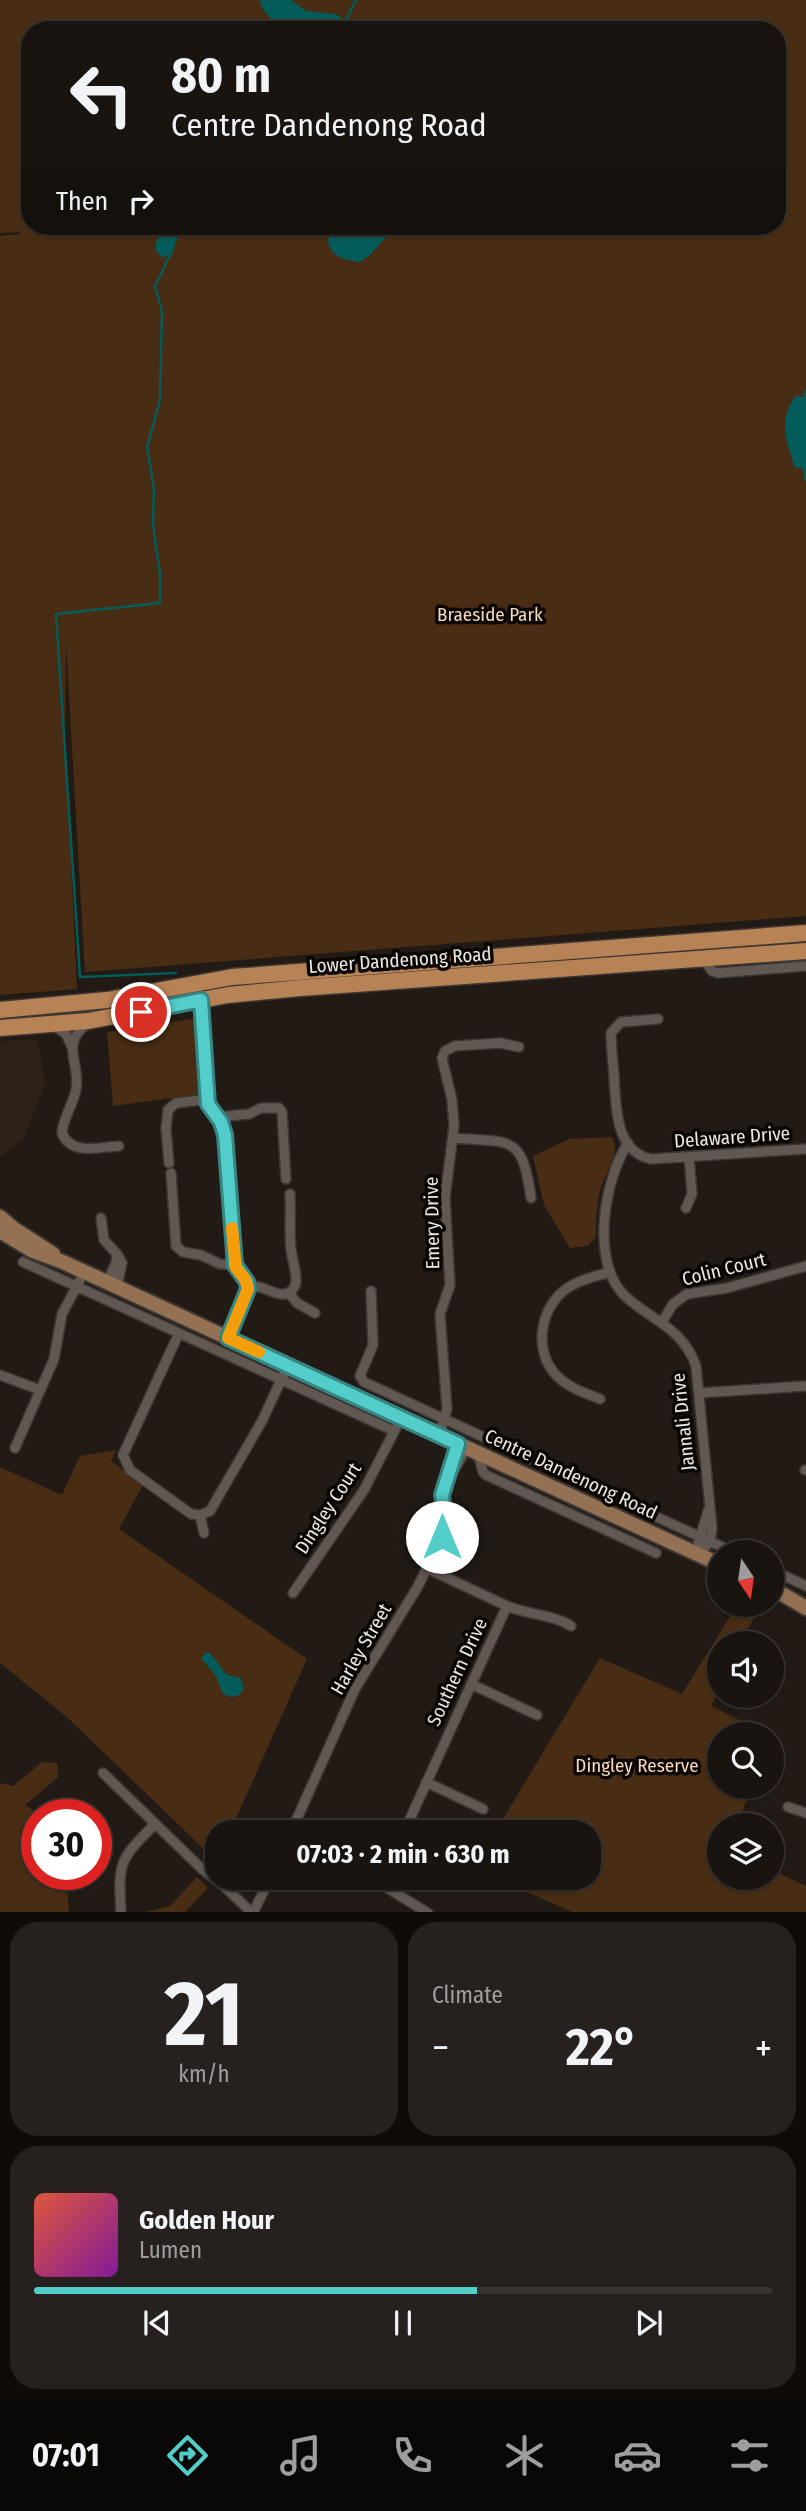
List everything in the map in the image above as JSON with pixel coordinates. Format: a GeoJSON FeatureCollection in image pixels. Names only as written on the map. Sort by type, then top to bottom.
{"type":"FeatureCollection","features":[{"type":"Feature","properties":{"kind":"highway","name":"Lower Dandenong Road"},"geometry":{"type":"LineString","coordinates":[[0,1010],[107,1000],[232,977],[806,933]]}},
{"type":"Feature","properties":{"kind":"highway","name":"Lower Dandenong Road"},"geometry":{"type":"LineString","coordinates":[[0,1028],[93,1020],[201,1000],[300,988],[806,951]]}},
{"type":"Feature","properties":{"kind":"main road","name":"Centre Dandenong Road"},"geometry":{"type":"LineString","coordinates":[[0,1217],[63,1262]]}},
{"type":"Feature","properties":{"kind":"main road","name":"Centre Dandenong Road"},"geometry":{"type":"LineString","coordinates":[[0,1231],[33,1251],[112,1284],[707,1558]]}},
{"type":"Feature","properties":{"kind":"main road"},"geometry":{"type":"LineString","coordinates":[[784,1592],[806,1599]]}},
{"type":"Feature","properties":{"kind":"main road"},"geometry":{"type":"LineString","coordinates":[[784,1595],[806,1608]]}},
{"type":"Feature","properties":{"kind":"street"},"geometry":{"type":"LineString","coordinates":[[703,959],[715,972],[806,966]]}},
{"type":"Feature","properties":{"kind":"street"},"geometry":{"type":"LineString","coordinates":[[201,1000],[208,1099],[225,1135],[235,1265],[248,1286],[247,1296],[228,1338]]}},
{"type":"Feature","properties":{"kind":"street"},"geometry":{"type":"LineString","coordinates":[[631,1146],[621,1132],[617,1118],[611,1032],[621,1022],[658,1019]]}},
{"type":"Feature","properties":{"kind":"street"},"geometry":{"type":"LineString","coordinates":[[93,1020],[77,1032],[73,1049],[76,1086],[62,1130],[65,1141],[79,1148],[119,1146]]}},
{"type":"Feature","properties":{"kind":"street"},"geometry":{"type":"LineString","coordinates":[[52,1024],[66,1034],[73,1049]]}},
{"type":"Feature","properties":{"kind":"street","name":"Emery Drive"},"geometry":{"type":"LineString","coordinates":[[439,1435],[446,1420],[447,1404],[440,1314],[450,1285],[445,1198],[453,1138],[452,1100],[442,1062],[445,1051],[455,1046],[500,1043],[519,1047]]}},
{"type":"Feature","properties":{"kind":"street"},"geometry":{"type":"LineString","coordinates":[[208,1099],[176,1103],[168,1110],[166,1129],[176,1245],[183,1252],[201,1255],[220,1264],[235,1265]]}},
{"type":"Feature","properties":{"kind":"street"},"geometry":{"type":"LineString","coordinates":[[218,1117],[249,1114],[261,1108],[279,1108],[282,1112],[286,1179]]}},
{"type":"Feature","properties":{"kind":"street"},"geometry":{"type":"LineString","coordinates":[[453,1138],[501,1142],[513,1147],[525,1161],[531,1198]]}},
{"type":"Feature","properties":{"kind":"street","name":"Delaware Drive"},"geometry":{"type":"LineString","coordinates":[[631,1146],[661,1159],[806,1149]]}},
{"type":"Feature","properties":{"kind":"street","name":"Jannali Drive"},"geometry":{"type":"LineString","coordinates":[[631,1146],[619,1161],[606,1202],[610,1272],[614,1283],[627,1298],[672,1329],[689,1350],[696,1366],[708,1510],[712,1528],[705,1540]]}},
{"type":"Feature","properties":{"kind":"street"},"geometry":{"type":"LineString","coordinates":[[686,1208],[692,1194],[689,1157]]}},
{"type":"Feature","properties":{"kind":"street"},"geometry":{"type":"LineString","coordinates":[[248,1286],[261,1286],[282,1294],[289,1293],[294,1287],[296,1280],[290,1236],[290,1194]]}},
{"type":"Feature","properties":{"kind":"street"},"geometry":{"type":"LineString","coordinates":[[101,1218],[104,1240],[121,1259],[122,1267],[112,1284]]}},
{"type":"Feature","properties":{"kind":"street"},"geometry":{"type":"LineString","coordinates":[[23,1262],[391,1430]]}},
{"type":"Feature","properties":{"kind":"street","name":"Colin Court"},"geometry":{"type":"LineString","coordinates":[[662,1322],[673,1304],[687,1294],[727,1288],[806,1266]]}},
{"type":"Feature","properties":{"kind":"street"},"geometry":{"type":"LineString","coordinates":[[15,1448],[54,1359],[62,1314],[85,1272]]}},
{"type":"Feature","properties":{"kind":"street"},"geometry":{"type":"LineString","coordinates":[[600,1399],[569,1385],[554,1373],[545,1354],[542,1336],[549,1309],[561,1293],[576,1282],[610,1272]]}},
{"type":"Feature","properties":{"kind":"street","name":"Centre Dandenong Road"},"geometry":{"type":"LineString","coordinates":[[371,1291],[373,1345],[360,1376],[364,1382],[570,1477]]}},
{"type":"Feature","properties":{"kind":"street"},"geometry":{"type":"LineString","coordinates":[[289,1293],[297,1303],[315,1312]]}},
{"type":"Feature","properties":{"kind":"street"},"geometry":{"type":"LineString","coordinates":[[179,1333],[123,1455],[130,1470],[188,1513],[200,1515],[210,1511],[258,1427],[288,1365]]}},
{"type":"Feature","properties":{"kind":"street"},"geometry":{"type":"LineString","coordinates":[[0,1375],[40,1390]]}},
{"type":"Feature","properties":{"kind":"street"},"geometry":{"type":"LineString","coordinates":[[699,1393],[806,1385]]}},
{"type":"Feature","properties":{"kind":"street","name":"Dingley Court"},"geometry":{"type":"LineString","coordinates":[[293,1593],[364,1490],[397,1416]]}},
{"type":"Feature","properties":{"kind":"street"},"geometry":{"type":"LineString","coordinates":[[467,1448],[486,1475],[656,1553]]}},
{"type":"Feature","properties":{"kind":"street","name":"Harley Street"},"geometry":{"type":"LineString","coordinates":[[298,1820],[355,1689],[428,1570],[444,1531],[442,1495],[446,1483],[467,1448]]}},
{"type":"Feature","properties":{"kind":"street","name":"Centre Dandenong Road"},"geometry":{"type":"LineString","coordinates":[[624,1502],[705,1540]]}},
{"type":"Feature","properties":{"kind":"street"},"geometry":{"type":"LineString","coordinates":[[200,1515],[204,1534]]}},
{"type":"Feature","properties":{"kind":"street"},"geometry":{"type":"LineString","coordinates":[[641,1546],[648,1531]]}},
{"type":"Feature","properties":{"kind":"street"},"geometry":{"type":"LineString","coordinates":[[698,1554],[706,1549],[705,1540]]}},
{"type":"Feature","properties":{"kind":"street","name":"Southern Drive"},"geometry":{"type":"LineString","coordinates":[[409,1820],[507,1606],[428,1570]]}},
{"type":"Feature","properties":{"kind":"street"},"geometry":{"type":"LineString","coordinates":[[784,1576],[806,1586]]}},
{"type":"Feature","properties":{"kind":"street"},"geometry":{"type":"LineString","coordinates":[[507,1606],[525,1613],[558,1619],[571,1626]]}},
{"type":"Feature","properties":{"kind":"street"},"geometry":{"type":"LineString","coordinates":[[471,1684],[537,1715]]}},
{"type":"Feature","properties":{"kind":"street"},"geometry":{"type":"LineString","coordinates":[[103,1773],[251,1912]]}},
{"type":"Feature","properties":{"kind":"street"},"geometry":{"type":"LineString","coordinates":[[426,1783],[483,1809]]}},
{"type":"Feature","properties":{"kind":"street"},"geometry":{"type":"LineString","coordinates":[[788,1807],[806,1813]]}},
{"type":"Feature","properties":{"kind":"street"},"geometry":{"type":"LineString","coordinates":[[121,1912],[119,1875],[122,1862],[129,1850],[155,1824]]}},
{"type":"Feature","properties":{"kind":"street"},"geometry":{"type":"LineString","coordinates":[[253,1912],[264,1890]]}},
{"type":"Feature","properties":{"kind":"street"},"geometry":{"type":"LineString","coordinates":[[395,1890],[427,1912]]}},
{"type":"Feature","properties":{"kind":"shaded area"},"geometry":{"type":"Polygon","coordinates":[[[38,1040],[45,1085],[24,1138],[0,1157],[0,1041],[38,1040]]]}},
{"type":"Feature","properties":{"kind":"green space","name":"Braeside Park"},"geometry":{"type":"Polygon","coordinates":[[[0,0],[806,0],[806,916],[85,972],[66,644],[65,733],[77,989],[0,995],[0,236],[20,232],[0,233],[0,0]]]}},
{"type":"Feature","properties":{"kind":"green space"},"geometry":{"type":"Polygon","coordinates":[[[198,1018],[202,1094],[113,1106],[107,1032],[198,1018]]]}},
{"type":"Feature","properties":{"kind":"green space"},"geometry":{"type":"Polygon","coordinates":[[[612,1137],[615,1144],[614,1157],[599,1197],[596,1237],[588,1246],[570,1248],[544,1205],[533,1156],[569,1139],[612,1137]]]}},
{"type":"Feature","properties":{"kind":"green space"},"geometry":{"type":"Polygon","coordinates":[[[116,1450],[111,1461],[143,1485],[119,1529],[307,1659],[235,1820],[205,1820],[205,1850],[68,1718],[0,1663],[0,1467],[62,1495],[80,1456],[116,1450]]]}},
{"type":"Feature","properties":{"kind":"green space","name":"Dingley Reserve"},"geometry":{"type":"Polygon","coordinates":[[[730,1617],[755,1617],[746,1631],[721,1631],[730,1617]]]}},
{"type":"Feature","properties":{"kind":"green space","name":"Dingley Reserve"},"geometry":{"type":"Polygon","coordinates":[[[707,1654],[707,1708],[715,1708],[743,1722],[707,1722],[707,1799],[747,1799],[742,1813],[707,1813],[707,1890],[784,1890],[784,1876],[806,1886],[806,1912],[572,1912],[523,1890],[601,1890],[601,1820],[502,1820],[600,1658],[682,1694],[707,1654]]]}},
{"type":"Feature","properties":{"kind":"green space"},"geometry":{"type":"Polygon","coordinates":[[[42,1762],[57,1763],[58,1777],[32,1799],[21,1799],[21,1890],[67,1890],[69,1912],[0,1912],[0,1783],[13,1786],[42,1762]]]}},
{"type":"Feature","properties":{"kind":"green space"},"geometry":{"type":"Polygon","coordinates":[[[197,1877],[205,1885],[206,1890],[185,1912],[146,1912],[170,1906],[197,1877]]]}},
{"type":"Feature","properties":{"kind":"water"},"geometry":{"type":"Polygon","coordinates":[[[260,0],[291,0],[306,11],[335,14],[341,17],[342,21],[272,21],[260,0]]]}},
{"type":"Feature","properties":{"kind":"water"},"geometry":{"type":"Polygon","coordinates":[[[160,235],[179,235],[172,253],[163,258],[156,251],[156,242],[160,235]]]}},
{"type":"Feature","properties":{"kind":"water"},"geometry":{"type":"Polygon","coordinates":[[[330,235],[388,235],[360,262],[335,254],[328,240],[330,235]]]}},
{"type":"Feature","properties":{"kind":"water"},"geometry":{"type":"Polygon","coordinates":[[[795,396],[806,397],[806,472],[801,467],[795,468],[785,432],[786,416],[795,396]]]}},
{"type":"Feature","properties":{"kind":"water"},"geometry":{"type":"Polygon","coordinates":[[[207,1652],[227,1675],[241,1678],[244,1689],[239,1695],[232,1697],[223,1694],[216,1676],[201,1658],[207,1652]]]}},
{"type":"Feature","properties":{"kind":"waterway"},"geometry":{"type":"LineString","coordinates":[[342,21],[347,18],[356,0]]}},
{"type":"Feature","properties":{"kind":"waterway"},"geometry":{"type":"LineString","coordinates":[[172,251],[155,286],[162,311],[160,400],[147,447],[154,489],[153,524],[160,574],[160,603],[56,614],[80,977],[176,973]]}},
{"type":"Feature","properties":{"kind":"waterway"},"geometry":{"type":"LineString","coordinates":[[803,400],[806,391]]}},
{"type":"Feature","properties":{"kind":"waterway"},"geometry":{"type":"LineString","coordinates":[[803,466],[806,480]]}},
{"type":"Feature","properties":{"kind":"slow traffic"},"geometry":{"type":"LineString","coordinates":[[232,1228],[236,1268],[247,1282],[248,1289],[228,1338],[259,1352]]}},
{"type":"Feature","properties":{"kind":"route"},"geometry":{"type":"LineString","coordinates":[[141,1012],[201,1000],[208,1104],[223,1129],[235,1265],[247,1282],[248,1289],[228,1338],[458,1444],[442,1495],[445,1523],[442,1537]]}}]}
